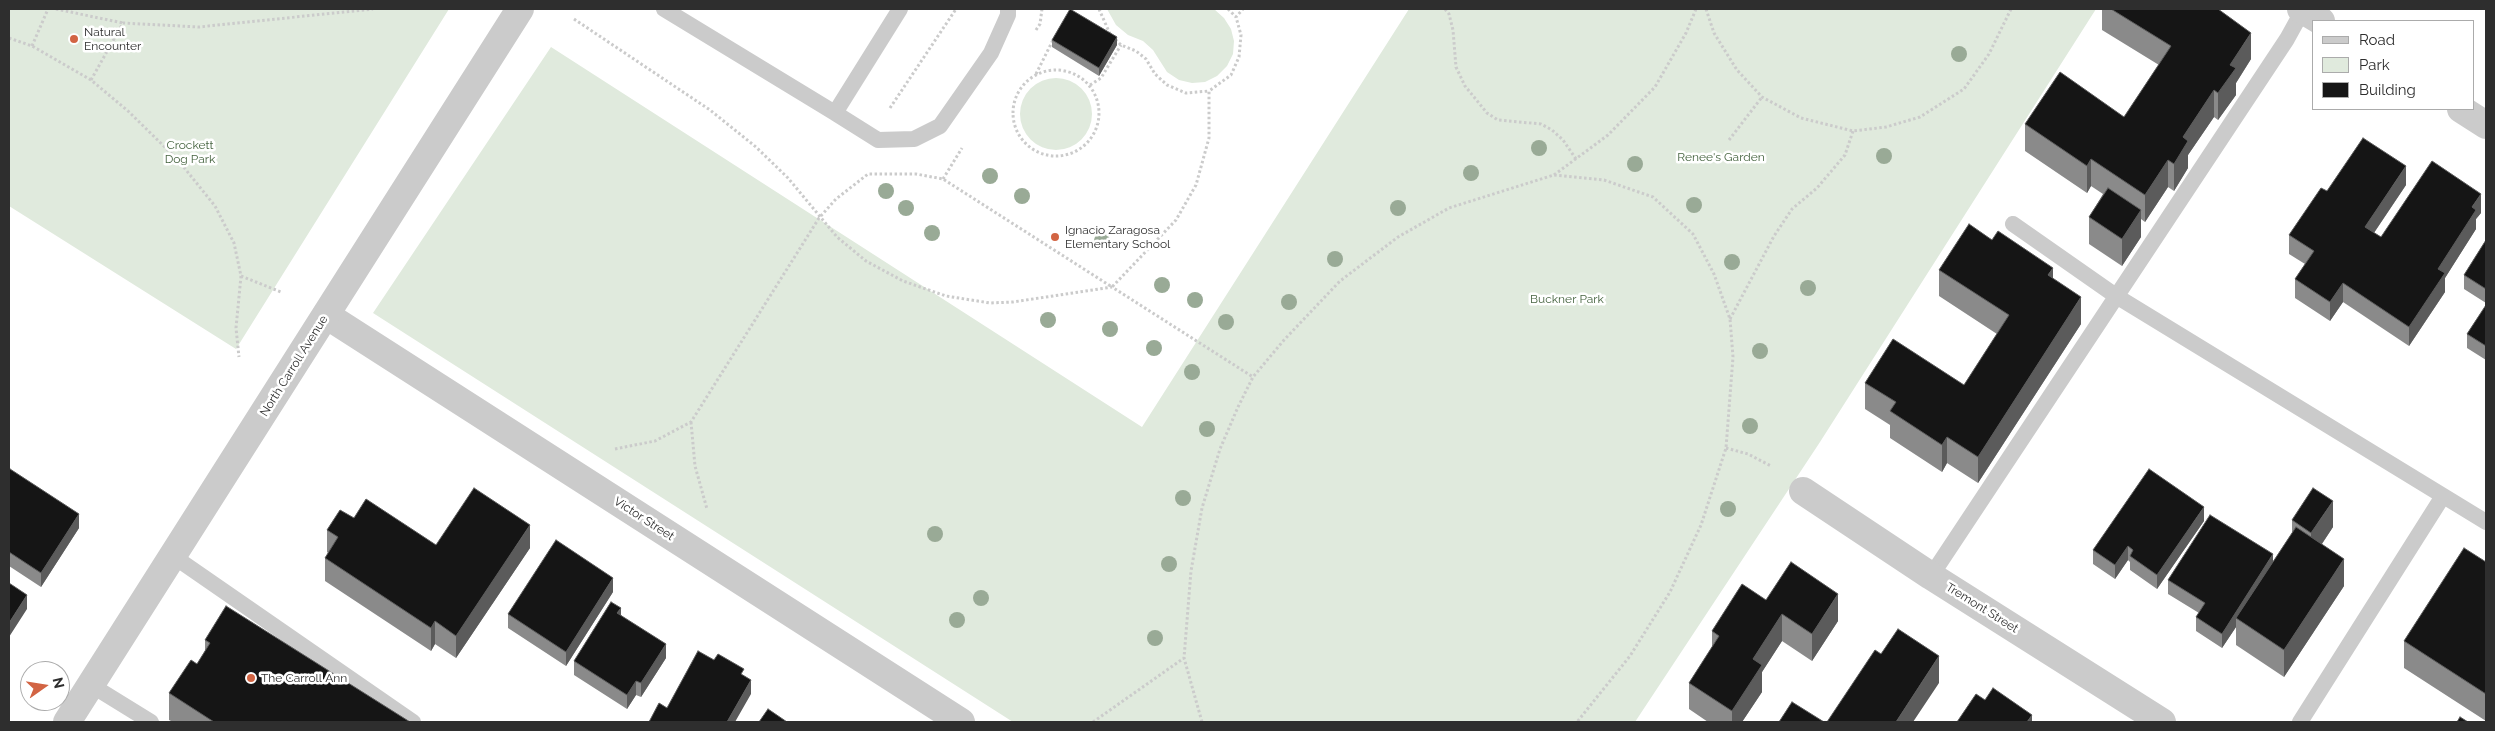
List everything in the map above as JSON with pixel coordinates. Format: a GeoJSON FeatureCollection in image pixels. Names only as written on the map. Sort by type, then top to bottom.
{"type":"FeatureCollection","features":[{"type":"Feature","properties":{"kind":"street","name":"North Carroll Avenue"},"geometry":{"type":"LineString","coordinates":[[67,722],[520,9]]}},
{"type":"Feature","properties":{"kind":"street"},"geometry":{"type":"LineString","coordinates":[[2463,110],[2486,124]]}},
{"type":"Feature","properties":{"kind":"street","name":"Victor Street"},"geometry":{"type":"LineString","coordinates":[[326,315],[961,722]]}},
{"type":"Feature","properties":{"kind":"street","name":"Tremont Street"},"geometry":{"type":"LineString","coordinates":[[1803,491],[1931,576],[2162,722]]}},
{"type":"Feature","properties":{"kind":"lane"},"geometry":{"type":"LineString","coordinates":[[664,9],[878,140],[914,139],[940,126],[991,53],[1008,15],[1008,9]]}},
{"type":"Feature","properties":{"kind":"lane"},"geometry":{"type":"LineString","coordinates":[[836,113],[900,9]]}},
{"type":"Feature","properties":{"kind":"lane"},"geometry":{"type":"LineString","coordinates":[[1931,576],[2287,39],[2308,13]]}},
{"type":"Feature","properties":{"kind":"lane"},"geometry":{"type":"LineString","coordinates":[[2012,224],[2116,296],[2486,522]]}},
{"type":"Feature","properties":{"kind":"lane"},"geometry":{"type":"LineString","coordinates":[[2300,722],[2443,496]]}},
{"type":"Feature","properties":{"kind":"lane"},"geometry":{"type":"LineString","coordinates":[[173,556],[413,722]]}},
{"type":"Feature","properties":{"kind":"lane"},"geometry":{"type":"LineString","coordinates":[[91,685],[151,722]]}},
{"type":"Feature","properties":{"kind":"path"},"geometry":{"type":"LineString","coordinates":[[32,46],[48,9]]}},
{"type":"Feature","properties":{"kind":"path"},"geometry":{"type":"LineString","coordinates":[[56,9],[123,24],[200,26],[373,9]]}},
{"type":"Feature","properties":{"kind":"path"},"geometry":{"type":"LineString","coordinates":[[890,108],[956,9]]}},
{"type":"Feature","properties":{"kind":"path"},"geometry":{"type":"LineString","coordinates":[[1099,9],[1110,34],[1121,45],[1136,51],[1146,59],[1155,74],[1167,85],[1186,93],[1208,91],[1232,76],[1239,57],[1241,35],[1236,17],[1228,9]]}},
{"type":"Feature","properties":{"kind":"path"},"geometry":{"type":"LineString","coordinates":[[1236,17],[1243,9]]}},
{"type":"Feature","properties":{"kind":"path"},"geometry":{"type":"LineString","coordinates":[[1445,9],[1449,14],[1456,67],[1465,86],[1487,113],[1498,120],[1540,124],[1552,130],[1563,140],[1576,159]]}},
{"type":"Feature","properties":{"kind":"path"},"geometry":{"type":"LineString","coordinates":[[1202,722],[1184,658],[1191,571],[1202,508],[1220,449],[1253,377],[1284,340],[1340,281],[1398,237],[1449,208],[1554,175],[1608,135],[1655,87],[1686,33],[1696,9]]}},
{"type":"Feature","properties":{"kind":"path"},"geometry":{"type":"LineString","coordinates":[[1706,9],[1714,33],[1737,70],[1762,97],[1802,118],[1853,131],[1886,128],[1920,117],[1964,89],[1989,54],[2011,9]]}},
{"type":"Feature","properties":{"kind":"path"},"geometry":{"type":"LineString","coordinates":[[574,20],[710,110],[756,147],[782,172],[837,237],[866,260],[903,281],[946,296],[990,303],[1013,302],[1112,287],[1176,220],[1196,186],[1209,138],[1208,91]]}},
{"type":"Feature","properties":{"kind":"path"},"geometry":{"type":"LineString","coordinates":[[91,80],[123,24]]}},
{"type":"Feature","properties":{"kind":"path"},"geometry":{"type":"LineString","coordinates":[[9,38],[32,46],[91,80],[128,111],[178,160],[215,206],[234,242],[241,276],[236,328],[239,357]]}},
{"type":"Feature","properties":{"kind":"path"},"geometry":{"type":"LineString","coordinates":[[1036,74],[1050,70],[1065,70],[1079,76],[1090,85],[1097,98],[1100,112],[1098,126],[1092,138],[1082,148],[1070,155],[1056,157],[1042,154],[1030,148],[1020,138],[1015,125],[1013,110],[1016,96],[1024,84],[1036,74],[1054,39]]}},
{"type":"Feature","properties":{"kind":"path"},"geometry":{"type":"LineString","coordinates":[[1090,85],[1101,78],[1121,45]]}},
{"type":"Feature","properties":{"kind":"path"},"geometry":{"type":"LineString","coordinates":[[1729,140],[1762,97]]}},
{"type":"Feature","properties":{"kind":"path"},"geometry":{"type":"LineString","coordinates":[[1730,319],[1774,236],[1792,209],[1817,188],[1845,155],[1853,131]]}},
{"type":"Feature","properties":{"kind":"path"},"geometry":{"type":"LineString","coordinates":[[615,449],[655,441],[691,422],[819,218],[836,199],[868,174],[916,174],[943,179],[1253,377]]}},
{"type":"Feature","properties":{"kind":"path"},"geometry":{"type":"LineString","coordinates":[[1554,175],[1604,180],[1653,197],[1693,234],[1714,274],[1730,319],[1733,357],[1726,448],[1701,525],[1670,592],[1630,656],[1577,722]]}},
{"type":"Feature","properties":{"kind":"path"},"geometry":{"type":"LineString","coordinates":[[241,276],[281,292]]}},
{"type":"Feature","properties":{"kind":"path"},"geometry":{"type":"LineString","coordinates":[[691,422],[695,466],[707,508]]}},
{"type":"Feature","properties":{"kind":"path"},"geometry":{"type":"LineString","coordinates":[[1726,448],[1748,454],[1771,466]]}},
{"type":"Feature","properties":{"kind":"path"},"geometry":{"type":"LineString","coordinates":[[1093,722],[1184,658]]}},
{"type":"Feature","properties":{"kind":"green space","name":"Crockett Dog Park"},"geometry":{"type":"Polygon","coordinates":[[[9,9],[449,9],[236,349],[9,206],[9,9]]]}},
{"type":"Feature","properties":{"kind":"green space"},"geometry":{"type":"Polygon","coordinates":[[[1107,9],[1214,9],[1224,18],[1231,29],[1234,41],[1233,54],[1227,66],[1217,76],[1205,82],[1192,83],[1179,80],[1167,72],[1153,50],[1143,41],[1128,35],[1116,25],[1107,9]]]}},
{"type":"Feature","properties":{"kind":"green space","name":"Buckner Park"},"geometry":{"type":"Polygon","coordinates":[[[1409,9],[2096,9],[1820,442],[1635,722],[1013,722],[373,313],[551,47],[1142,427],[1409,9]]]}},
{"type":"Feature","properties":{"kind":"green space"},"geometry":{"type":"Polygon","coordinates":[[[1049,78],[1063,78],[1082,88],[1092,107],[1092,121],[1082,140],[1063,150],[1049,150],[1030,140],[1020,121],[1020,107],[1030,88],[1049,78]]]}},
{"type":"Feature","properties":{"kind":"building"},"geometry":{"type":"Polygon","coordinates":[[[1070,9],[1117,37],[1099,68],[1052,40],[1070,9]]]}},
{"type":"Feature","properties":{"kind":"building"},"geometry":{"type":"Polygon","coordinates":[[[2111,9],[2218,9],[2251,33],[2230,65],[2236,68],[2218,93],[2214,90],[2183,137],[2188,141],[2174,164],[2168,160],[2145,195],[2091,159],[2087,166],[2025,124],[2060,72],[2124,117],[2171,46],[2111,9]]]}},
{"type":"Feature","properties":{"kind":"building"},"geometry":{"type":"Polygon","coordinates":[[[2363,138],[2406,166],[2365,227],[2381,237],[2432,161],[2481,194],[2472,207],[2476,210],[2438,269],[2445,273],[2409,327],[2343,283],[2330,302],[2295,279],[2314,251],[2289,235],[2321,188],[2327,191],[2363,138]]]}},
{"type":"Feature","properties":{"kind":"building"},"geometry":{"type":"Polygon","coordinates":[[[2108,188],[2141,210],[2122,239],[2089,217],[2108,188]]]}},
{"type":"Feature","properties":{"kind":"building"},"geometry":{"type":"Polygon","coordinates":[[[1969,224],[1992,240],[1998,231],[2053,268],[2048,275],[2081,297],[1978,457],[1947,437],[1942,445],[1890,411],[1896,402],[1865,383],[1893,339],[1964,385],[2009,315],[1939,270],[1969,224]]]}},
{"type":"Feature","properties":{"kind":"building"},"geometry":{"type":"Polygon","coordinates":[[[2486,240],[2486,289],[2464,275],[2486,240]]]}},
{"type":"Feature","properties":{"kind":"building"},"geometry":{"type":"Polygon","coordinates":[[[2486,305],[2486,346],[2467,334],[2486,305]]]}},
{"type":"Feature","properties":{"kind":"building"},"geometry":{"type":"Polygon","coordinates":[[[10,469],[79,514],[41,573],[9,552],[10,469]]]}},
{"type":"Feature","properties":{"kind":"building"},"geometry":{"type":"Polygon","coordinates":[[[2149,469],[2204,507],[2157,575],[2130,556],[2133,550],[2128,546],[2115,565],[2093,550],[2149,469]]]}},
{"type":"Feature","properties":{"kind":"building"},"geometry":{"type":"Polygon","coordinates":[[[474,488],[530,525],[456,636],[435,621],[431,628],[325,558],[338,537],[327,530],[340,510],[354,518],[366,499],[436,545],[474,488]]]}},
{"type":"Feature","properties":{"kind":"building"},"geometry":{"type":"Polygon","coordinates":[[[2313,488],[2333,501],[2311,533],[2292,520],[2313,488]]]}},
{"type":"Feature","properties":{"kind":"building"},"geometry":{"type":"Polygon","coordinates":[[[2210,515],[2273,554],[2222,634],[2196,617],[2205,603],[2168,580],[2210,515]]]}},
{"type":"Feature","properties":{"kind":"building"},"geometry":{"type":"Polygon","coordinates":[[[2296,527],[2344,559],[2284,650],[2236,618],[2296,527]]]}},
{"type":"Feature","properties":{"kind":"building"},"geometry":{"type":"Polygon","coordinates":[[[556,540],[613,578],[566,652],[508,614],[556,540]]]}},
{"type":"Feature","properties":{"kind":"building"},"geometry":{"type":"Polygon","coordinates":[[[2464,548],[2486,562],[2486,694],[2404,641],[2464,548]]]}},
{"type":"Feature","properties":{"kind":"building"},"geometry":{"type":"Polygon","coordinates":[[[1791,562],[1838,594],[1812,634],[1782,614],[1753,659],[1762,665],[1732,711],[1689,683],[1719,636],[1712,631],[1742,584],[1766,600],[1791,562]]]}},
{"type":"Feature","properties":{"kind":"building"},"geometry":{"type":"Polygon","coordinates":[[[9,583],[27,595],[9,623],[9,583]]]}},
{"type":"Feature","properties":{"kind":"building"},"geometry":{"type":"Polygon","coordinates":[[[611,602],[621,608],[617,613],[666,644],[641,683],[636,681],[627,695],[574,661],[611,602]]]}},
{"type":"Feature","properties":{"kind":"building"},"geometry":{"type":"Polygon","coordinates":[[[226,606],[410,722],[214,722],[169,693],[191,660],[197,664],[210,643],[205,640],[226,606]]]}},
{"type":"Feature","properties":{"kind":"building"},"geometry":{"type":"Polygon","coordinates":[[[1898,629],[1939,656],[1896,722],[1827,722],[1875,650],[1881,654],[1898,629]]]}},
{"type":"Feature","properties":{"kind":"building"},"geometry":{"type":"Polygon","coordinates":[[[698,651],[714,660],[718,654],[744,669],[741,674],[751,680],[727,722],[649,722],[659,703],[667,708],[698,651]]]}},
{"type":"Feature","properties":{"kind":"building"},"geometry":{"type":"Polygon","coordinates":[[[1993,688],[2032,715],[2027,722],[1957,722],[1976,694],[1985,700],[1993,688]]]}},
{"type":"Feature","properties":{"kind":"building"},"geometry":{"type":"Polygon","coordinates":[[[1792,702],[1824,722],[1779,722],[1792,702]]]}},
{"type":"Feature","properties":{"kind":"building"},"geometry":{"type":"Polygon","coordinates":[[[768,709],[787,722],[759,722],[768,709]]]}},
{"type":"Feature","properties":{"kind":"building"},"geometry":{"type":"Polygon","coordinates":[[[2460,717],[2468,722],[2457,722],[2460,717]]]}},
{"type":"Feature","properties":{"kind":"place","name":"Natural Encounter"},"geometry":{"type":"Point","coordinates":[74,39]}},
{"type":"Feature","properties":{"kind":"place","name":"Ignacio Zaragosa Elementary School"},"geometry":{"type":"Point","coordinates":[1055,237]}},
{"type":"Feature","properties":{"kind":"place","name":"The Carroll Ann"},"geometry":{"type":"Point","coordinates":[251,678]}},
{"type":"Feature","properties":{"kind":"park label","name":"Renee's Garden"},"geometry":{"type":"Point","coordinates":[1721,157]}}]}
